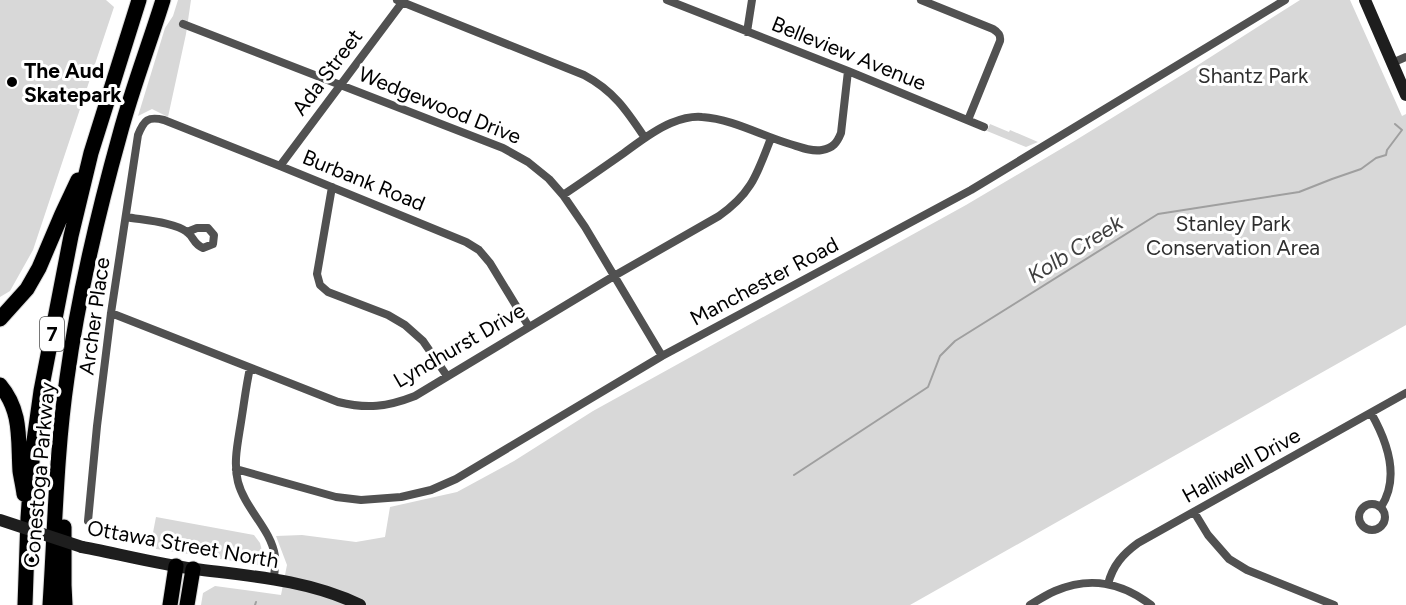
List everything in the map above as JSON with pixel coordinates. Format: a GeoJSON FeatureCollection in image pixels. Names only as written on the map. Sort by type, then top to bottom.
{"type":"FeatureCollection","features":[{"type":"Feature","properties":{"kind":"highway","name":"Conestoga Parkway"},"geometry":{"type":"LineString","coordinates":[[25,605],[27,518],[40,391],[71,236],[91,153],[139,0]]}},
{"type":"Feature","properties":{"kind":"highway","name":"Conestoga Parkway"},"geometry":{"type":"LineString","coordinates":[[50,605],[61,427],[80,303],[120,132],[163,0]]}},
{"type":"Feature","properties":{"kind":"highway"},"geometry":{"type":"LineString","coordinates":[[0,319],[27,289],[39,268],[91,153]]}},
{"type":"Feature","properties":{"kind":"highway"},"geometry":{"type":"LineString","coordinates":[[0,385],[15,409],[19,433],[20,473],[27,518]]}},
{"type":"Feature","properties":{"kind":"highway"},"geometry":{"type":"LineString","coordinates":[[61,427],[65,477],[65,605]]}},
{"type":"Feature","properties":{"kind":"highway"},"geometry":{"type":"LineString","coordinates":[[170,605],[176,566]]}},
{"type":"Feature","properties":{"kind":"highway"},"geometry":{"type":"LineString","coordinates":[[187,605],[193,569]]}},
{"type":"Feature","properties":{"kind":"main road"},"geometry":{"type":"LineString","coordinates":[[1365,0],[1406,95]]}},
{"type":"Feature","properties":{"kind":"main road","name":"Ottawa Street North"},"geometry":{"type":"LineString","coordinates":[[0,520],[82,547],[193,569],[274,579],[307,586],[360,605]]}},
{"type":"Feature","properties":{"kind":"street","name":"Belleview Avenue"},"geometry":{"type":"LineString","coordinates":[[667,0],[984,127]]}},
{"type":"Feature","properties":{"kind":"street"},"geometry":{"type":"LineString","coordinates":[[747,32],[752,0]]}},
{"type":"Feature","properties":{"kind":"street"},"geometry":{"type":"LineString","coordinates":[[921,0],[940,4],[997,31],[1000,37],[968,120]]}},
{"type":"Feature","properties":{"kind":"street","name":"Manchester Road"},"geometry":{"type":"LineString","coordinates":[[236,469],[336,497],[361,500],[401,497],[431,490],[456,479],[662,356],[971,190],[1285,0]]}},
{"type":"Feature","properties":{"kind":"street"},"geometry":{"type":"LineString","coordinates":[[401,1],[594,80],[618,100],[645,138]]}},
{"type":"Feature","properties":{"kind":"street","name":"Ada Street"},"geometry":{"type":"LineString","coordinates":[[280,166],[401,1]]}},
{"type":"Feature","properties":{"kind":"street","name":"Wedgewood Drive"},"geometry":{"type":"LineString","coordinates":[[183,24],[503,148],[528,162],[564,195],[662,356]]}},
{"type":"Feature","properties":{"kind":"street"},"geometry":{"type":"LineString","coordinates":[[1392,63],[1406,57]]}},
{"type":"Feature","properties":{"kind":"street"},"geometry":{"type":"LineString","coordinates":[[564,195],[645,138],[670,123],[693,117],[734,124],[814,151],[828,149],[834,146],[841,133],[848,71]]}},
{"type":"Feature","properties":{"kind":"street","name":"Burbank Road"},"geometry":{"type":"LineString","coordinates":[[148,120],[152,118],[164,120],[472,245],[490,263],[529,327]]}},
{"type":"Feature","properties":{"kind":"street","name":"Archer Place"},"geometry":{"type":"LineString","coordinates":[[88,521],[111,313],[138,135],[141,126],[148,120]]}},
{"type":"Feature","properties":{"kind":"street","name":"Lyndhurst Drive"},"geometry":{"type":"LineString","coordinates":[[111,313],[338,402],[370,407],[390,404],[415,396],[614,276],[719,216],[747,192],[771,138]]}},
{"type":"Feature","properties":{"kind":"street"},"geometry":{"type":"LineString","coordinates":[[332,187],[317,274],[320,285],[328,292],[388,315],[405,325],[423,341],[447,376]]}},
{"type":"Feature","properties":{"kind":"street"},"geometry":{"type":"LineString","coordinates":[[126,217],[170,225],[188,232]]}},
{"type":"Feature","properties":{"kind":"street"},"geometry":{"type":"LineString","coordinates":[[250,368],[236,469],[238,483],[244,496],[272,546],[275,555],[274,579]]}},
{"type":"Feature","properties":{"kind":"street","name":"Halliwell Drive"},"geometry":{"type":"LineString","coordinates":[[1107,584],[1112,570],[1124,553],[1138,543],[1406,393]]}},
{"type":"Feature","properties":{"kind":"street"},"geometry":{"type":"LineString","coordinates":[[1371,413],[1386,445],[1391,471],[1388,497],[1381,507]]}},
{"type":"Feature","properties":{"kind":"street"},"geometry":{"type":"LineString","coordinates":[[1194,512],[1229,559],[1247,570],[1334,605]]}},
{"type":"Feature","properties":{"kind":"street"},"geometry":{"type":"LineString","coordinates":[[1030,605],[1055,591],[1088,582],[1124,588],[1151,605]]}},
{"type":"Feature","properties":{"kind":"green space"},"geometry":{"type":"Polygon","coordinates":[[[0,0],[106,0],[114,7],[33,250],[10,291],[0,297],[0,0]]]}},
{"type":"Feature","properties":{"kind":"green space"},"geometry":{"type":"Polygon","coordinates":[[[178,0],[191,0],[168,117],[152,109],[138,116],[165,28],[173,16],[178,0]]]}},
{"type":"Feature","properties":{"kind":"green space","name":"Stanley Park Conservation Area"},"geometry":{"type":"Polygon","coordinates":[[[1300,0],[1350,0],[1402,116],[1406,114],[1406,325],[910,605],[201,605],[203,593],[215,586],[281,595],[287,565],[276,536],[302,535],[356,542],[385,537],[390,507],[457,492],[514,461],[593,411],[966,205],[1076,140],[1300,0]]]}},
{"type":"Feature","properties":{"kind":"green space"},"geometry":{"type":"Polygon","coordinates":[[[990,124],[1038,142],[1026,147],[987,131],[990,124]]]}},
{"type":"Feature","properties":{"kind":"green space"},"geometry":{"type":"Polygon","coordinates":[[[156,517],[254,535],[260,543],[266,566],[150,548],[156,517]]]}},
{"type":"Feature","properties":{"kind":"waterway","name":"Kolb Creek"},"geometry":{"type":"LineString","coordinates":[[794,475],[928,387],[940,356],[955,341],[1158,214],[1299,192],[1361,169],[1376,158],[1386,155],[1387,150],[1402,130],[1395,124]]}},
{"type":"Feature","properties":{"kind":"place","name":"The Aud Skatepark"},"geometry":{"type":"Point","coordinates":[12,82]}},
{"type":"Feature","properties":{"kind":"park label","name":"Shantz Park"},"geometry":{"type":"Point","coordinates":[1253,75]}}]}
